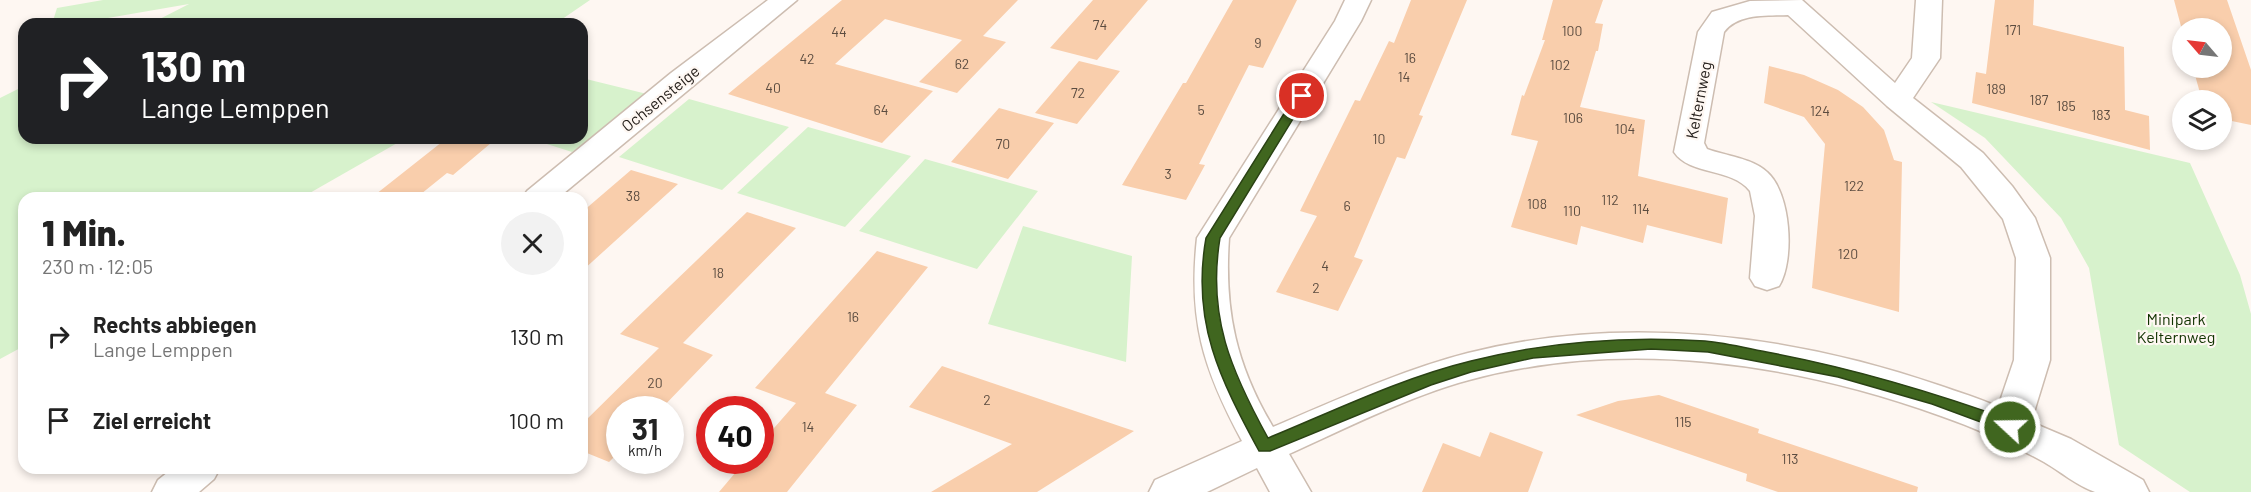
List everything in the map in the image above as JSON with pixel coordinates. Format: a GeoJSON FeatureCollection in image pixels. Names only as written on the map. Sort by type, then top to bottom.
{"type":"FeatureCollection","features":[{"type":"Feature","properties":{"kind":"street","name":"Ochsensteige"},"geometry":{"type":"LineString","coordinates":[[545,192],[681,79],[784,0]]}},
{"type":"Feature","properties":{"kind":"street"},"geometry":{"type":"LineString","coordinates":[[1291,492],[1233,388],[1214,335],[1208,265],[1213,238],[1351,17],[1359,0]]}},
{"type":"Feature","properties":{"kind":"street"},"geometry":{"type":"LineString","coordinates":[[1897,100],[1926,58],[1929,0]]}},
{"type":"Feature","properties":{"kind":"street","name":"Kelternweg"},"geometry":{"type":"LineString","coordinates":[[1767,278],[1771,213],[1767,188],[1758,178],[1743,170],[1708,162],[1689,152],[1689,143],[1711,32],[1721,18],[1750,9],[1790,3],[1897,100],[1972,160],[2019,218],[2033,258],[2032,360],[2010,427]]}},
{"type":"Feature","properties":{"kind":"street"},"geometry":{"type":"LineString","coordinates":[[1169,492],[1264,446],[1425,381],[1470,366],[1533,353],[1651,344],[1708,347],[1838,371],[1936,399],[2010,427],[2088,466],[2129,492]]}},
{"type":"Feature","properties":{"kind":"street"},"geometry":{"type":"LineString","coordinates":[[172,492],[193,474]]}},
{"type":"Feature","properties":{"kind":"green space"},"geometry":{"type":"Polygon","coordinates":[[[103,0],[590,0],[564,18],[162,18],[189,4],[108,18],[54,18],[57,8],[103,0]]]}},
{"type":"Feature","properties":{"kind":"green space"},"geometry":{"type":"Polygon","coordinates":[[[588,79],[647,94],[588,140],[588,79]]]}},
{"type":"Feature","properties":{"kind":"green space"},"geometry":{"type":"Polygon","coordinates":[[[18,89],[18,144],[396,144],[312,192],[18,192],[18,349],[0,359],[0,98],[18,89]]]}},
{"type":"Feature","properties":{"kind":"green space"},"geometry":{"type":"Polygon","coordinates":[[[689,99],[789,127],[722,190],[619,157],[689,99]]]}},
{"type":"Feature","properties":{"kind":"green space","name":"Minipark Kelternweg"},"geometry":{"type":"Polygon","coordinates":[[[1931,102],[2190,163],[2240,275],[2251,314],[2251,492],[2190,492],[2119,445],[2089,268],[2061,218],[1985,138],[1931,102]]]}},
{"type":"Feature","properties":{"kind":"green space"},"geometry":{"type":"Polygon","coordinates":[[[808,127],[911,156],[845,227],[737,193],[808,127]]]}},
{"type":"Feature","properties":{"kind":"green space"},"geometry":{"type":"Polygon","coordinates":[[[547,144],[582,144],[572,152],[547,144]]]}},
{"type":"Feature","properties":{"kind":"green space"},"geometry":{"type":"Polygon","coordinates":[[[925,159],[1038,191],[977,269],[859,231],[925,159]]]}},
{"type":"Feature","properties":{"kind":"green space"},"geometry":{"type":"Polygon","coordinates":[[[1023,226],[1132,256],[1126,362],[988,324],[1023,226]]]}},
{"type":"Feature","properties":{"kind":"building"},"geometry":{"type":"Polygon","coordinates":[[[842,0],[1018,0],[983,36],[1006,42],[957,93],[919,82],[962,40],[885,19],[835,64],[933,91],[882,143],[728,94],[842,0]]]}},
{"type":"Feature","properties":{"kind":"building"},"geometry":{"type":"Polygon","coordinates":[[[1093,0],[1148,0],[1097,60],[1050,48],[1093,0]]]}},
{"type":"Feature","properties":{"kind":"building"},"geometry":{"type":"Polygon","coordinates":[[[1233,0],[1297,0],[1263,68],[1249,65],[1199,164],[1205,165],[1186,200],[1122,185],[1183,83],[1186,83],[1233,0]]]}},
{"type":"Feature","properties":{"kind":"building"},"geometry":{"type":"Polygon","coordinates":[[[1411,0],[1467,0],[1419,115],[1423,116],[1405,159],[1397,157],[1354,257],[1363,260],[1338,311],[1276,292],[1317,216],[1300,211],[1355,100],[1360,101],[1389,41],[1394,43],[1411,0]]]}},
{"type":"Feature","properties":{"kind":"building"},"geometry":{"type":"Polygon","coordinates":[[[1553,0],[1603,0],[1595,23],[1603,24],[1598,51],[1596,51],[1580,107],[1645,120],[1638,176],[1728,198],[1722,244],[1647,225],[1643,243],[1581,226],[1577,245],[1511,227],[1538,141],[1511,135],[1522,95],[1524,96],[1545,40],[1542,40],[1553,0]]]}},
{"type":"Feature","properties":{"kind":"building"},"geometry":{"type":"Polygon","coordinates":[[[1995,0],[2034,0],[2033,25],[2124,47],[2125,110],[2149,116],[2150,150],[1972,103],[1976,72],[1986,74],[1995,0]]]}},
{"type":"Feature","properties":{"kind":"building"},"geometry":{"type":"Polygon","coordinates":[[[2174,0],[2227,0],[2251,70],[2251,125],[2232,121],[2232,90],[2199,90],[2196,78],[2232,78],[2232,18],[2179,18],[2174,0]]]}},
{"type":"Feature","properties":{"kind":"building"},"geometry":{"type":"Polygon","coordinates":[[[1079,61],[1120,71],[1077,124],[1035,113],[1079,61]]]}},
{"type":"Feature","properties":{"kind":"building"},"geometry":{"type":"Polygon","coordinates":[[[1769,66],[1804,75],[1838,90],[1863,107],[1884,130],[1894,160],[1902,162],[1899,312],[1812,288],[1825,144],[1804,117],[1764,103],[1769,66]]]}},
{"type":"Feature","properties":{"kind":"building"},"geometry":{"type":"Polygon","coordinates":[[[999,108],[1054,123],[1008,179],[951,162],[999,108]]]}},
{"type":"Feature","properties":{"kind":"building"},"geometry":{"type":"Polygon","coordinates":[[[439,144],[490,144],[453,175],[447,173],[423,192],[379,192],[439,144]]]}},
{"type":"Feature","properties":{"kind":"building"},"geometry":{"type":"Polygon","coordinates":[[[631,170],[678,184],[588,266],[588,207],[631,170]]]}},
{"type":"Feature","properties":{"kind":"building"},"geometry":{"type":"Polygon","coordinates":[[[747,212],[796,228],[683,343],[713,355],[673,396],[610,396],[659,348],[620,334],[747,212]]]}},
{"type":"Feature","properties":{"kind":"building"},"geometry":{"type":"Polygon","coordinates":[[[877,251],[928,267],[825,393],[857,405],[787,492],[719,492],[734,474],[774,474],[774,428],[796,403],[755,388],[877,251]]]}},
{"type":"Feature","properties":{"kind":"building"},"geometry":{"type":"Polygon","coordinates":[[[942,366],[1134,431],[1037,492],[931,492],[1012,444],[909,407],[942,366]]]}},
{"type":"Feature","properties":{"kind":"building"},"geometry":{"type":"Polygon","coordinates":[[[1659,395],[1759,429],[1758,433],[1918,487],[1917,492],[1778,492],[1746,481],[1747,474],[1576,415],[1618,401],[1659,395]]]}},
{"type":"Feature","properties":{"kind":"building"},"geometry":{"type":"Polygon","coordinates":[[[606,400],[606,461],[588,453],[588,418],[606,400]]]}},
{"type":"Feature","properties":{"kind":"building"},"geometry":{"type":"Polygon","coordinates":[[[1490,432],[1543,452],[1528,492],[1422,492],[1443,443],[1480,457],[1490,432]]]}},
{"type":"Feature","properties":{"kind":"route"},"geometry":{"type":"LineString","coordinates":[[1302,96],[1213,238],[1208,265],[1214,335],[1233,388],[1264,446],[1425,381],[1470,366],[1533,353],[1651,344],[1708,347],[1838,371],[1936,399],[2010,427]]}}]}
